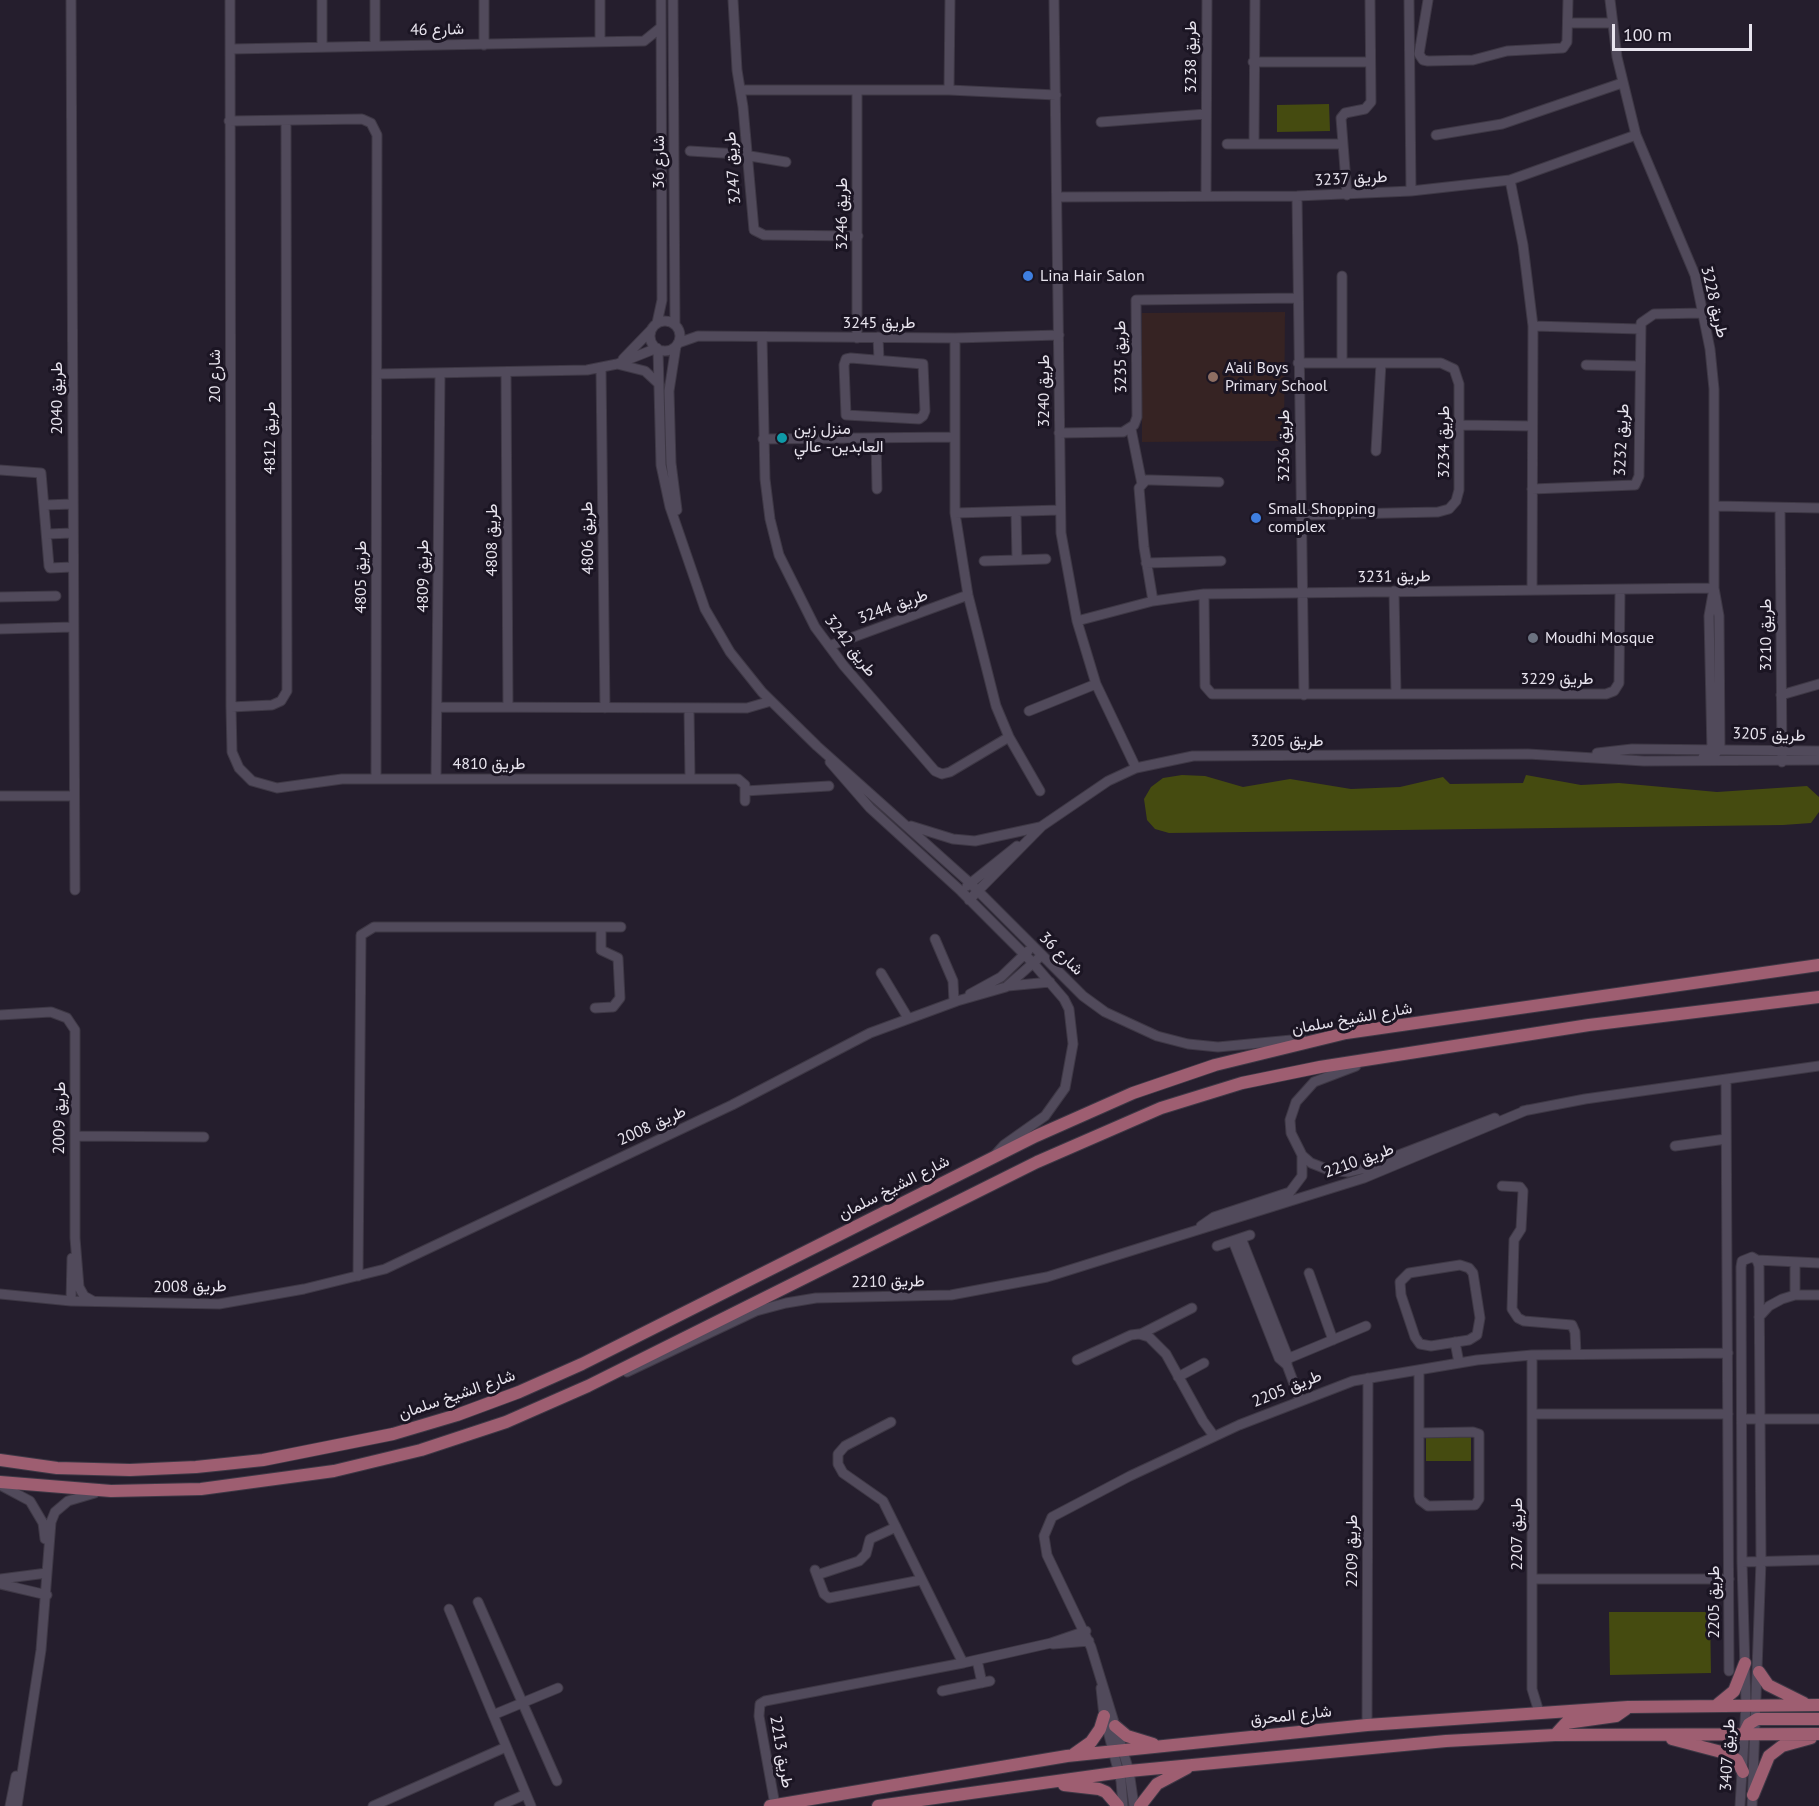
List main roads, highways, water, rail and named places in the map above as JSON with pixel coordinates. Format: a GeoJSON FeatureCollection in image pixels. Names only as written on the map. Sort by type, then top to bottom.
{"type":"FeatureCollection","features":[{"type":"Feature","properties":{"kind":"main road","name":"شارع الشيخ سلمان"},"geometry":{"type":"LineString","coordinates":[[0,1460],[57,1468],[130,1470],[196,1467],[263,1460],[328,1449],[457,1415],[519,1392],[582,1364],[995,1156],[1133,1093],[1215,1065],[1346,1034],[1819,964]]}},
{"type":"Feature","properties":{"kind":"main road"},"geometry":{"type":"LineString","coordinates":[[0,1484],[111,1491],[245,1485],[378,1462],[474,1433],[588,1386],[1027,1167],[1161,1108],[1242,1083],[1387,1056],[1589,1025],[1818,997]]}},
{"type":"Feature","properties":{"kind":"main road"},"geometry":{"type":"LineString","coordinates":[[1717,1706],[1734,1691],[1745,1663]]}},
{"type":"Feature","properties":{"kind":"main road"},"geometry":{"type":"LineString","coordinates":[[1759,1672],[1768,1684],[1813,1705]]}},
{"type":"Feature","properties":{"kind":"main road","name":"شارع المحرق"},"geometry":{"type":"LineString","coordinates":[[772,1805],[1067,1756],[1367,1725],[1628,1707],[1813,1705]]}},
{"type":"Feature","properties":{"kind":"main road"},"geometry":{"type":"LineString","coordinates":[[1555,1735],[1566,1723],[1616,1716],[1628,1707]]}},
{"type":"Feature","properties":{"kind":"main road"},"geometry":{"type":"LineString","coordinates":[[1539,1712],[1555,1735]]}},
{"type":"Feature","properties":{"kind":"main road"},"geometry":{"type":"LineString","coordinates":[[1067,1756],[1091,1742],[1100,1729],[1104,1716]]}},
{"type":"Feature","properties":{"kind":"main road"},"geometry":{"type":"LineString","coordinates":[[878,1806],[1023,1784],[1124,1772],[1446,1741],[1555,1735],[1656,1735],[1753,1728],[1819,1719]]}},
{"type":"Feature","properties":{"kind":"main road"},"geometry":{"type":"LineString","coordinates":[[1115,1726],[1127,1736],[1163,1746]]}},
{"type":"Feature","properties":{"kind":"main road"},"geometry":{"type":"LineString","coordinates":[[1753,1728],[1819,1734]]}},
{"type":"Feature","properties":{"kind":"main road"},"geometry":{"type":"LineString","coordinates":[[1753,1800],[1769,1756],[1782,1746],[1819,1734]]}},
{"type":"Feature","properties":{"kind":"main road"},"geometry":{"type":"LineString","coordinates":[[1656,1735],[1720,1750],[1737,1760],[1743,1772]]}},
{"type":"Feature","properties":{"kind":"main road"},"geometry":{"type":"LineString","coordinates":[[1140,1806],[1157,1784],[1193,1765]]}},
{"type":"Feature","properties":{"kind":"main road"},"geometry":{"type":"LineString","coordinates":[[1023,1784],[1084,1786],[1106,1792],[1118,1806]]}},
{"type":"Feature","properties":{"kind":"place","name":"Lina Hair Salon"},"geometry":{"type":"Point","coordinates":[1028,276]}},
{"type":"Feature","properties":{"kind":"place","name":"A'ali Boys Primary School"},"geometry":{"type":"Point","coordinates":[1213,377]}},
{"type":"Feature","properties":{"kind":"place","name":"منزل زين العابدين- عالي"},"geometry":{"type":"Point","coordinates":[782,438]}},
{"type":"Feature","properties":{"kind":"place","name":"Small Shopping complex"},"geometry":{"type":"Point","coordinates":[1256,518]}},
{"type":"Feature","properties":{"kind":"place","name":"Moudhi Mosque"},"geometry":{"type":"Point","coordinates":[1533,638]}}]}
